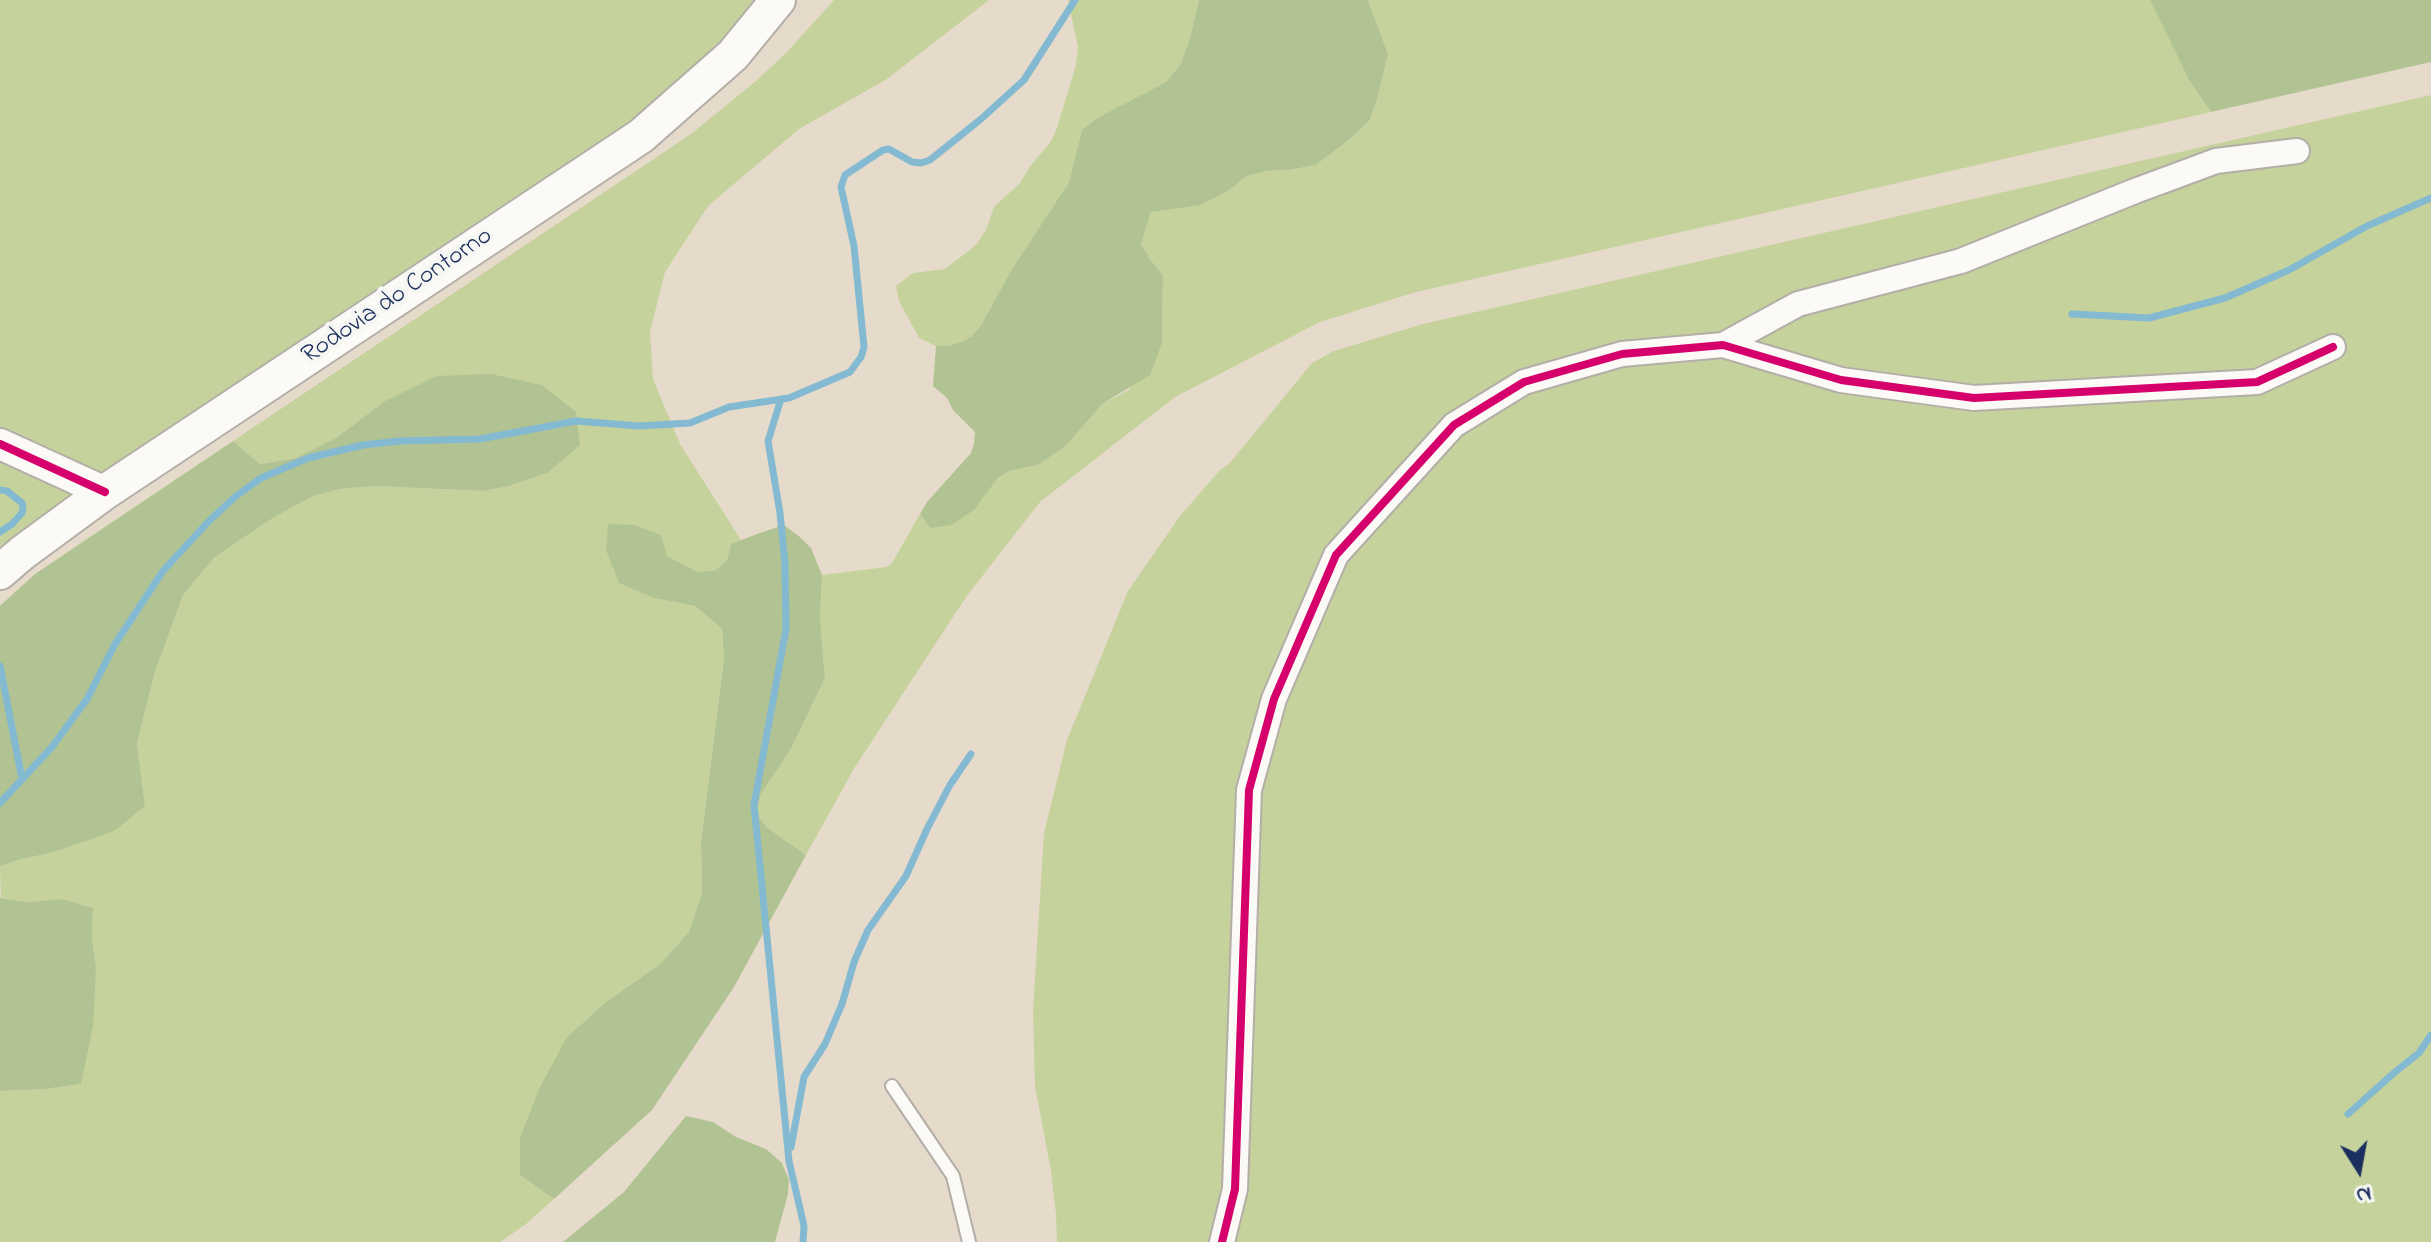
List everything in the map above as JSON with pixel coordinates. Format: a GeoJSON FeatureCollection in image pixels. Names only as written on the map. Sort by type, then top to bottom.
{"type":"FeatureCollection","features":[{"type":"Feature","properties":{"kind":"main road","name":"Rodovia do Contorno"},"geometry":{"type":"LineString","coordinates":[[0,572],[105,492],[641,136],[733,55],[778,0]]}},
{"type":"Feature","properties":{"kind":"street"},"geometry":{"type":"LineString","coordinates":[[1723,345],[1798,304],[1961,261],[2216,161],[2297,151]]}},
{"type":"Feature","properties":{"kind":"street"},"geometry":{"type":"LineString","coordinates":[[1222,1242],[1235,1189],[1249,790],[1274,699],[1336,555],[1454,425],[1524,382],[1622,354],[1723,345],[1841,380],[1974,398],[2257,382],[2333,347]]}},
{"type":"Feature","properties":{"kind":"street"},"geometry":{"type":"LineString","coordinates":[[0,444],[105,492]]}},
{"type":"Feature","properties":{"kind":"lane"},"geometry":{"type":"LineString","coordinates":[[892,1086],[953,1176],[969,1242]]}},
{"type":"Feature","properties":{"kind":"green space"},"geometry":{"type":"Polygon","coordinates":[[[0,0],[776,0],[663,101],[49,510],[0,551],[0,0]]]}},
{"type":"Feature","properties":{"kind":"green space"},"geometry":{"type":"Polygon","coordinates":[[[834,0],[989,0],[887,79],[799,129],[708,206],[665,272],[650,332],[653,379],[680,444],[741,540],[731,544],[727,560],[716,570],[698,572],[667,556],[654,598],[695,606],[722,629],[724,659],[701,841],[702,893],[689,932],[660,964],[606,1002],[567,1037],[520,1175],[554,1199],[500,1242],[0,1242],[0,1091],[81,1084],[96,968],[92,937],[93,908],[63,899],[28,902],[1,898],[0,866],[79,843],[145,806],[137,743],[155,672],[183,595],[215,557],[268,521],[313,496],[340,489],[373,486],[483,491],[547,473],[385,401],[336,438],[296,458],[260,464],[233,441],[691,134],[786,53],[834,0]]]}},
{"type":"Feature","properties":{"kind":"green space"},"geometry":{"type":"Polygon","coordinates":[[[1068,0],[1199,0],[1180,65],[1166,82],[1097,118],[1082,130],[1069,182],[1012,269],[981,325],[972,336],[961,342],[936,346],[919,338],[899,301],[896,286],[913,273],[945,269],[976,245],[986,230],[994,207],[1020,183],[1050,143],[1076,65],[1078,47],[1068,0]]]}},
{"type":"Feature","properties":{"kind":"green space"},"geometry":{"type":"Polygon","coordinates":[[[1199,0],[1368,0],[1388,54],[1370,120],[1316,165],[1247,176],[1228,191],[1200,205],[1151,212],[1141,244],[1163,275],[1162,343],[1150,375],[1102,404],[1066,446],[1038,465],[1009,471],[997,479],[974,510],[951,525],[930,528],[920,514],[971,453],[975,432],[933,386],[936,346],[961,342],[972,336],[981,325],[1012,269],[1069,182],[1082,130],[1097,118],[1166,82],[1180,65],[1199,0]]]}},
{"type":"Feature","properties":{"kind":"green space"},"geometry":{"type":"Polygon","coordinates":[[[1368,0],[2150,0],[2189,80],[2211,112],[1416,292],[1320,322],[1175,397],[1040,502],[966,597],[855,767],[806,855],[765,827],[756,813],[761,794],[792,747],[825,678],[820,617],[822,575],[887,567],[920,514],[930,528],[1009,471],[1038,465],[1066,446],[1102,404],[1129,390],[1162,343],[1163,275],[1141,244],[1151,212],[1228,191],[1247,176],[1316,165],[1370,120],[1388,54],[1368,0]]]}},
{"type":"Feature","properties":{"kind":"green space"},"geometry":{"type":"Polygon","coordinates":[[[2150,0],[2431,0],[2431,62],[2211,112],[2189,80],[2150,0]]]}},
{"type":"Feature","properties":{"kind":"green space"},"geometry":{"type":"Polygon","coordinates":[[[2431,95],[2431,1242],[1057,1242],[1051,1171],[1035,1086],[1033,1011],[1044,833],[1067,740],[1128,591],[1180,516],[1229,464],[1312,363],[1334,351],[1423,324],[2431,95]]]}},
{"type":"Feature","properties":{"kind":"green space"},"geometry":{"type":"Polygon","coordinates":[[[491,374],[542,385],[576,412],[580,445],[547,473],[483,491],[373,486],[340,489],[313,496],[268,521],[215,557],[183,595],[155,672],[137,743],[145,806],[114,831],[51,853],[0,866],[0,606],[35,574],[233,441],[260,464],[296,458],[336,438],[385,401],[437,376],[491,374]]]}},
{"type":"Feature","properties":{"kind":"green space"},"geometry":{"type":"Polygon","coordinates":[[[608,524],[635,525],[661,535],[667,556],[698,572],[716,570],[727,560],[731,544],[784,525],[811,548],[822,575],[820,617],[825,678],[792,747],[761,794],[756,813],[766,827],[806,855],[734,987],[652,1110],[554,1199],[520,1175],[520,1138],[539,1089],[567,1037],[606,1002],[660,964],[689,932],[702,893],[701,841],[724,659],[722,629],[695,606],[654,598],[619,583],[606,550],[608,524]]]}},
{"type":"Feature","properties":{"kind":"green space"},"geometry":{"type":"Polygon","coordinates":[[[0,898],[28,902],[63,899],[93,908],[92,937],[96,968],[93,1026],[81,1084],[0,1091],[0,898]]]}},
{"type":"Feature","properties":{"kind":"green space"},"geometry":{"type":"Polygon","coordinates":[[[686,1116],[713,1122],[736,1137],[766,1149],[782,1163],[789,1180],[788,1194],[775,1242],[563,1242],[624,1192],[686,1116]]]}},
{"type":"Feature","properties":{"kind":"waterway"},"geometry":{"type":"LineString","coordinates":[[0,803],[52,747],[87,699],[115,644],[163,571],[209,521],[261,478],[308,458],[363,445],[480,439],[576,421],[639,426],[690,423],[729,407],[789,398],[850,372],[864,347],[854,246],[841,187],[845,175],[883,150],[889,149],[912,162],[930,160],[1024,80],[1075,0]]}},
{"type":"Feature","properties":{"kind":"waterway"},"geometry":{"type":"LineString","coordinates":[[2072,314],[2149,318],[2225,298],[2289,270],[2367,226],[2431,198]]}},
{"type":"Feature","properties":{"kind":"waterway"},"geometry":{"type":"LineString","coordinates":[[781,399],[768,441],[785,564],[786,629],[754,805],[789,1161],[804,1226],[803,1242]]}},
{"type":"Feature","properties":{"kind":"waterway"},"geometry":{"type":"LineString","coordinates":[[0,490],[7,491],[23,507],[22,513],[12,524],[0,532]]}},
{"type":"Feature","properties":{"kind":"waterway"},"geometry":{"type":"LineString","coordinates":[[0,666],[22,779]]}},
{"type":"Feature","properties":{"kind":"waterway"},"geometry":{"type":"LineString","coordinates":[[791,1147],[804,1077],[825,1044],[868,930],[906,876],[950,785],[971,754]]}},
{"type":"Feature","properties":{"kind":"waterway"},"geometry":{"type":"LineString","coordinates":[[2348,1114],[2419,1053],[2431,1035]]}},
{"type":"Feature","properties":{"kind":"cycle path"},"geometry":{"type":"LineString","coordinates":[[1222,1242],[1235,1189],[1249,790],[1274,699],[1336,555],[1454,425],[1524,382],[1622,354],[1723,345],[1841,380],[1974,398],[2257,382],[2333,347]]}},
{"type":"Feature","properties":{"kind":"cycle path"},"geometry":{"type":"LineString","coordinates":[[0,444],[105,492]]}}]}
